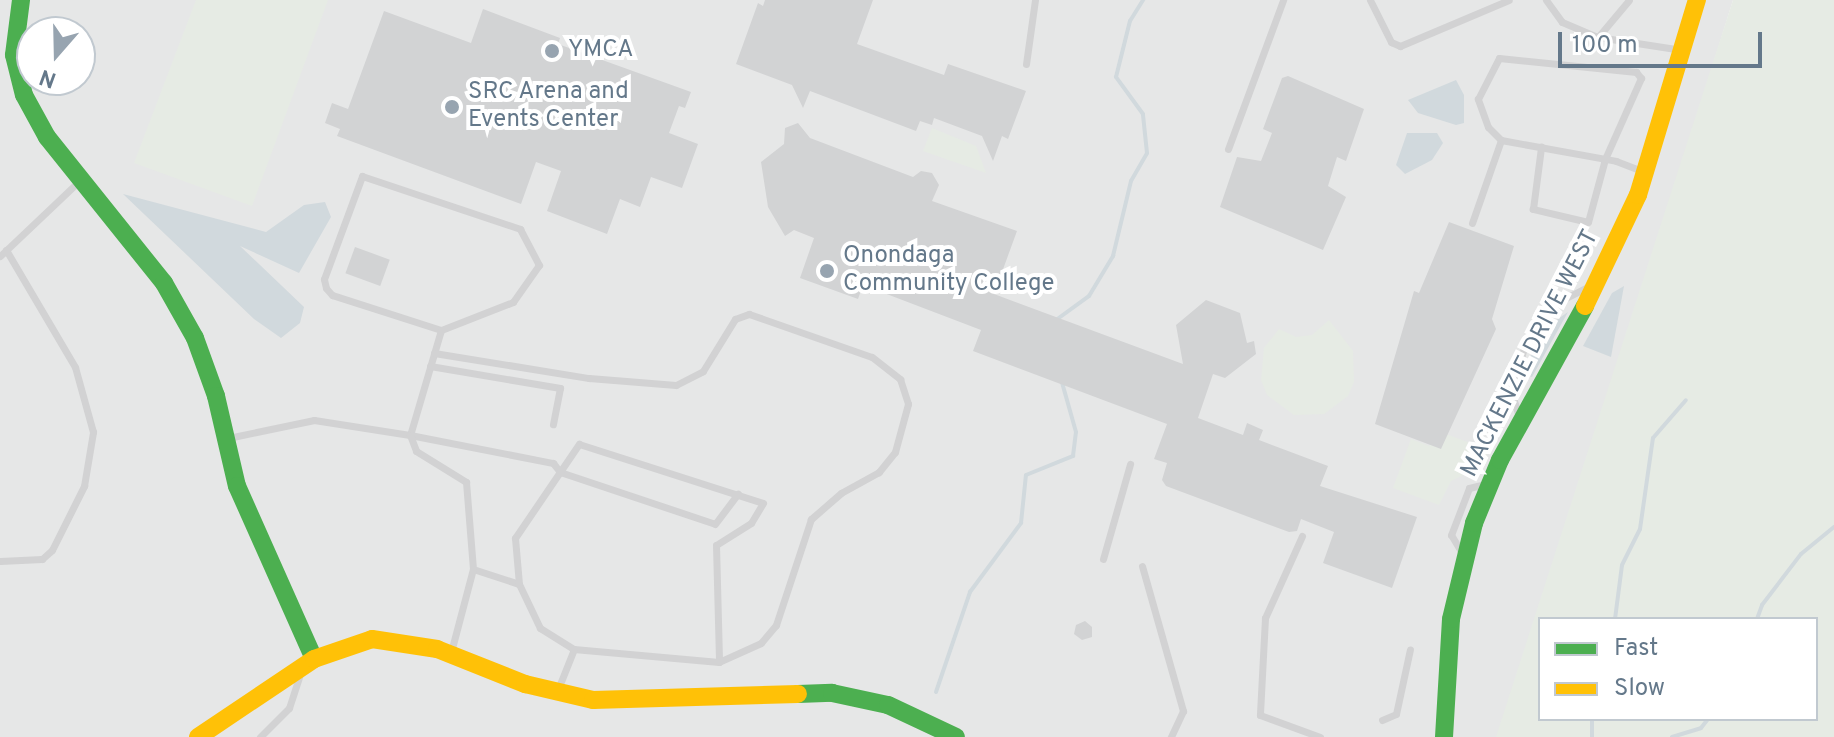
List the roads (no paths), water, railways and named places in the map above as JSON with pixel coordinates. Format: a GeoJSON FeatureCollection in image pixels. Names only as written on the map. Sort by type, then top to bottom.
{"type":"FeatureCollection","features":[{"type":"Feature","properties":{"kind":"street"},"geometry":{"type":"LineString","coordinates":[[21,0],[14,55],[24,95],[47,137],[164,283],[195,338],[226,438],[237,486],[308,664]]}},
{"type":"Feature","properties":{"kind":"street","name":"MACKENZIE DRIVE WEST"},"geometry":{"type":"LineString","coordinates":[[1444,737],[1451,619],[1464,557],[1491,482],[1597,283],[1646,173],[1697,0]]}},
{"type":"Feature","properties":{"kind":"street"},"geometry":{"type":"LineString","coordinates":[[198,737],[308,664],[372,639],[410,642],[557,692],[593,700],[652,701],[832,693],[888,705],[956,737]]}},
{"type":"Feature","properties":{"kind":"lane"},"geometry":{"type":"LineString","coordinates":[[1026,64],[1035,0]]}},
{"type":"Feature","properties":{"kind":"lane"},"geometry":{"type":"LineString","coordinates":[[1228,149],[1283,0]]}},
{"type":"Feature","properties":{"kind":"lane"},"geometry":{"type":"LineString","coordinates":[[1370,0],[1391,42],[1400,46],[1509,0]]}},
{"type":"Feature","properties":{"kind":"lane"},"geometry":{"type":"LineString","coordinates":[[1546,0],[1562,22],[1598,37],[1684,51]]}},
{"type":"Feature","properties":{"kind":"lane"},"geometry":{"type":"LineString","coordinates":[[1598,37],[1629,0]]}},
{"type":"Feature","properties":{"kind":"lane"},"geometry":{"type":"LineString","coordinates":[[1541,147],[1533,209],[1588,222],[1605,159],[1640,85],[1636,72],[1499,58],[1478,99],[1488,127],[1501,140],[1541,147],[1605,159],[1646,173]]}},
{"type":"Feature","properties":{"kind":"lane"},"geometry":{"type":"LineString","coordinates":[[1472,223],[1501,140]]}},
{"type":"Feature","properties":{"kind":"lane"},"geometry":{"type":"LineString","coordinates":[[371,175],[520,229],[539,265],[513,302],[441,330],[332,295],[326,288],[324,279],[362,176],[371,175]]}},
{"type":"Feature","properties":{"kind":"lane"},"geometry":{"type":"LineString","coordinates":[[0,561],[42,559],[52,550],[84,486],[93,432],[75,367],[3,253],[81,179]]}},
{"type":"Feature","properties":{"kind":"lane"},"geometry":{"type":"LineString","coordinates":[[1521,423],[1511,391],[1527,338],[1560,301],[1597,283]]}},
{"type":"Feature","properties":{"kind":"lane"},"geometry":{"type":"LineString","coordinates":[[434,353],[589,378],[676,385],[703,371],[735,319],[749,314],[872,357],[900,379],[908,404],[895,452],[879,472],[841,493],[811,519],[776,625],[761,643],[719,662],[574,649],[540,628],[519,584],[515,538],[579,444],[763,503],[751,523],[716,545],[719,662]]}},
{"type":"Feature","properties":{"kind":"lane"},"geometry":{"type":"LineString","coordinates":[[441,330],[410,435],[416,451],[466,482],[473,569],[450,655]]}},
{"type":"Feature","properties":{"kind":"lane"},"geometry":{"type":"LineString","coordinates":[[430,366],[560,388],[553,424]]}},
{"type":"Feature","properties":{"kind":"lane"},"geometry":{"type":"LineString","coordinates":[[226,438],[314,420],[410,435],[553,463],[560,472],[715,524],[738,494]]}},
{"type":"Feature","properties":{"kind":"lane"},"geometry":{"type":"LineString","coordinates":[[1103,559],[1130,464]]}},
{"type":"Feature","properties":{"kind":"lane"},"geometry":{"type":"LineString","coordinates":[[1302,536],[1265,618],[1260,715],[1320,737]]}},
{"type":"Feature","properties":{"kind":"lane"},"geometry":{"type":"LineString","coordinates":[[1142,566],[1183,711],[1171,737]]}},
{"type":"Feature","properties":{"kind":"lane"},"geometry":{"type":"LineString","coordinates":[[473,569],[519,584]]}},
{"type":"Feature","properties":{"kind":"lane"},"geometry":{"type":"LineString","coordinates":[[557,692],[574,649]]}},
{"type":"Feature","properties":{"kind":"lane"},"geometry":{"type":"LineString","coordinates":[[1382,720],[1396,714],[1410,649]]}},
{"type":"Feature","properties":{"kind":"lane"},"geometry":{"type":"LineString","coordinates":[[260,737],[289,708],[308,664]]}},
{"type":"Feature","properties":{"kind":"waterway"},"geometry":{"type":"LineString","coordinates":[[1056,320],[1089,296],[1113,256],[1131,181],[1147,153],[1143,114],[1116,77],[1130,21],[1143,0]]}},
{"type":"Feature","properties":{"kind":"waterway"},"geometry":{"type":"LineString","coordinates":[[936,692],[970,592],[1021,523],[1026,475],[1073,456],[1076,432],[1061,379]]}},
{"type":"Feature","properties":{"kind":"waterway"},"geometry":{"type":"LineString","coordinates":[[1615,617],[1622,565],[1640,529],[1653,438],[1686,400]]}},
{"type":"Feature","properties":{"kind":"waterway"},"geometry":{"type":"LineString","coordinates":[[1758,617],[1762,605],[1801,554],[1834,527]]}},
{"type":"Feature","properties":{"kind":"waterway"},"geometry":{"type":"LineString","coordinates":[[1592,721],[1592,737]]}},
{"type":"Feature","properties":{"kind":"waterway"},"geometry":{"type":"LineString","coordinates":[[1672,737],[1701,728],[1706,721]]}},
{"type":"Feature","properties":{"kind":"place","name":"YMCA"},"geometry":{"type":"Point","coordinates":[552,51]}},
{"type":"Feature","properties":{"kind":"place","name":"SRC Arena and Events Center"},"geometry":{"type":"Point","coordinates":[452,107]}},
{"type":"Feature","properties":{"kind":"place","name":"Onondaga Community College"},"geometry":{"type":"Point","coordinates":[827,271]}}]}
